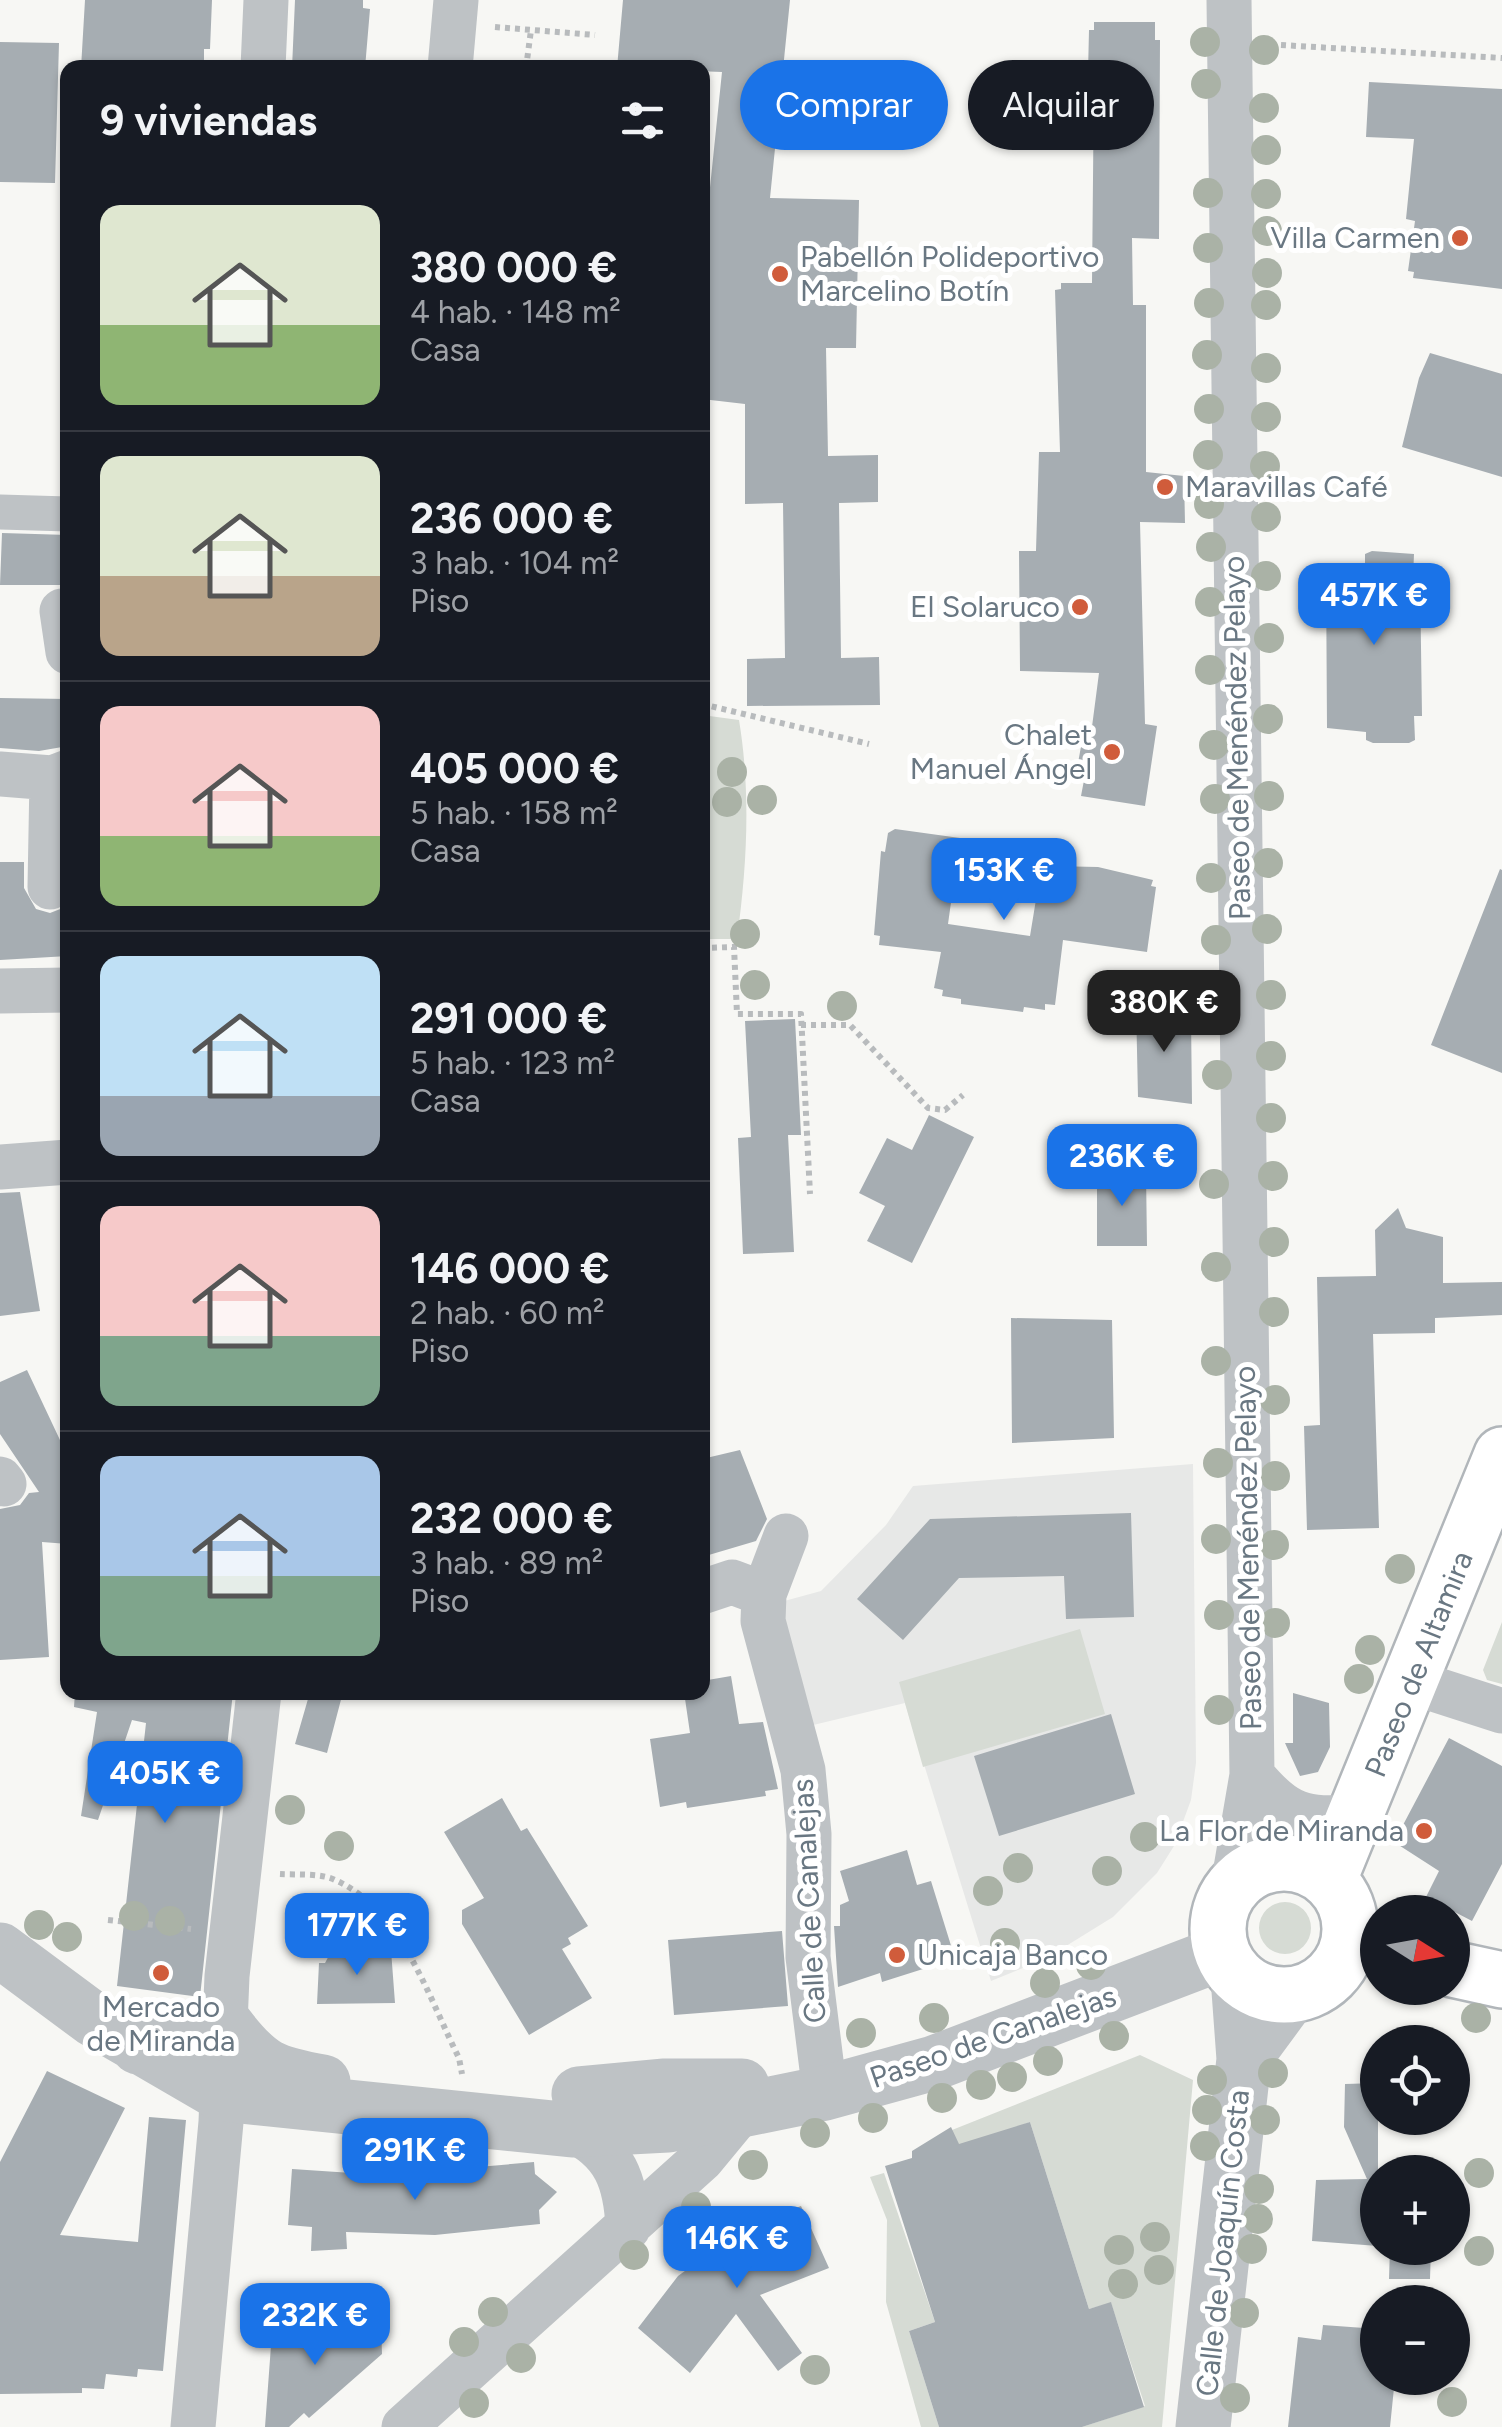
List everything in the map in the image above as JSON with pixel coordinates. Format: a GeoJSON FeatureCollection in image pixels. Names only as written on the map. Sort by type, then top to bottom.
{"type":"FeatureCollection","features":[{"type":"Feature","properties":{"kind":"main road","name":"Paseo de Altamira"},"geometry":{"type":"LineString","coordinates":[[1338,1894],[1357,1817],[1502,1455]]}},
{"type":"Feature","properties":{"kind":"main road"},"geometry":{"type":"LineString","coordinates":[[1265,1865],[1338,1894],[1350,1944],[1335,1977],[1260,1992],[1230,1965],[1218,1918],[1233,1886],[1265,1865]]}},
{"type":"Feature","properties":{"kind":"main road"},"geometry":{"type":"LineString","coordinates":[[1470,1973],[1502,1980]]}},
{"type":"Feature","properties":{"kind":"street"},"geometry":{"type":"LineString","coordinates":[[263,60],[266,0]]}},
{"type":"Feature","properties":{"kind":"street"},"geometry":{"type":"LineString","coordinates":[[451,60],[456,0]]}},
{"type":"Feature","properties":{"kind":"street","name":"Paseo de Menéndez Pelayo"},"geometry":{"type":"LineString","coordinates":[[1229,0],[1252,1776],[1233,1886]]}},
{"type":"Feature","properties":{"kind":"street"},"geometry":{"type":"LineString","coordinates":[[0,512],[60,514]]}},
{"type":"Feature","properties":{"kind":"street"},"geometry":{"type":"LineString","coordinates":[[0,774],[60,775],[50,888]]}},
{"type":"Feature","properties":{"kind":"street"},"geometry":{"type":"LineString","coordinates":[[0,991],[60,990]]}},
{"type":"Feature","properties":{"kind":"street"},"geometry":{"type":"LineString","coordinates":[[0,1167],[60,1163]]}},
{"type":"Feature","properties":{"kind":"street"},"geometry":{"type":"LineString","coordinates":[[710,1589],[732,1582],[764,1594],[786,1536]]}},
{"type":"Feature","properties":{"kind":"street","name":"Calle de Canalejas"},"geometry":{"type":"LineString","coordinates":[[764,1594],[762,1620],[803,1770],[809,1834],[808,1957],[825,2094]]}},
{"type":"Feature","properties":{"kind":"street"},"geometry":{"type":"LineString","coordinates":[[1412,1682],[1502,1711]]}},
{"type":"Feature","properties":{"kind":"street"},"geometry":{"type":"LineString","coordinates":[[194,2427],[232,1934],[258,1700]]}},
{"type":"Feature","properties":{"kind":"street","name":"Paseo de Menéndez Pelayo"},"geometry":{"type":"LineString","coordinates":[[1252,1776],[1265,1822],[1338,1894]]}},
{"type":"Feature","properties":{"kind":"street","name":"Paseo de Altamira"},"geometry":{"type":"LineString","coordinates":[[1252,1776],[1278,1806],[1296,1815],[1318,1820],[1357,1817]]}},
{"type":"Feature","properties":{"kind":"street","name":"Paseo de Canalejas"},"geometry":{"type":"LineString","coordinates":[[0,1950],[38,1982],[138,2047],[222,2094],[572,2130],[668,2125],[752,2100]]}},
{"type":"Feature","properties":{"kind":"street","name":"Paseo de Canalejas"},"geometry":{"type":"LineString","coordinates":[[226,2026],[251,2058],[271,2072],[354,2087],[752,2100],[825,2094],[934,2063],[1160,1978],[1230,1965]]}},
{"type":"Feature","properties":{"kind":"street","name":"Calle de Joaquín Costa"},"geometry":{"type":"LineString","coordinates":[[1203,2427],[1244,2060],[1230,1965]]}},
{"type":"Feature","properties":{"kind":"street","name":"Calle de Joaquín Costa"},"geometry":{"type":"LineString","coordinates":[[1244,2060],[1335,1977]]}},
{"type":"Feature","properties":{"kind":"street"},"geometry":{"type":"LineString","coordinates":[[1160,1978],[1208,2012],[1244,2060]]}},
{"type":"Feature","properties":{"kind":"street"},"geometry":{"type":"LineString","coordinates":[[138,2047],[190,2042],[226,2026]]}},
{"type":"Feature","properties":{"kind":"street"},"geometry":{"type":"LineString","coordinates":[[404,2427],[702,2160],[752,2100]]}},
{"type":"Feature","properties":{"kind":"street"},"geometry":{"type":"LineString","coordinates":[[572,2130],[596,2142],[616,2164],[627,2198],[628,2228]]}},
{"type":"Feature","properties":{"kind":"path"},"geometry":{"type":"LineString","coordinates":[[519,30],[594,35]]}},
{"type":"Feature","properties":{"kind":"path"},"geometry":{"type":"LineString","coordinates":[[527,60],[531,30]]}},
{"type":"Feature","properties":{"kind":"path"},"geometry":{"type":"LineString","coordinates":[[1280,45],[1502,58]]}},
{"type":"Feature","properties":{"kind":"path"},"geometry":{"type":"LineString","coordinates":[[710,706],[869,744]]}},
{"type":"Feature","properties":{"kind":"path"},"geometry":{"type":"LineString","coordinates":[[710,948],[734,947],[737,1014],[801,1014],[810,1194]]}},
{"type":"Feature","properties":{"kind":"path"},"geometry":{"type":"LineString","coordinates":[[801,1025],[850,1024],[928,1108],[945,1110],[963,1095]]}},
{"type":"Feature","properties":{"kind":"path"},"geometry":{"type":"LineString","coordinates":[[240,1869],[334,1879],[373,1907],[403,1944],[460,2058],[462,2076]]}},
{"type":"Feature","properties":{"kind":"path"},"geometry":{"type":"LineString","coordinates":[[108,1920],[232,1934]]}},
{"type":"Feature","properties":{"kind":"shaded area"},"geometry":{"type":"Polygon","coordinates":[[[710,716],[739,720],[746,829],[737,939],[710,939],[710,716]]]}},
{"type":"Feature","properties":{"kind":"shaded area"},"geometry":{"type":"Polygon","coordinates":[[[1193,1464],[1196,1763],[1191,1800],[1174,1846],[1157,1873],[1113,1917],[1045,1959],[991,1981],[905,1703],[809,1726],[777,1603],[821,1591],[886,1525],[913,1486],[1193,1464]]]}},
{"type":"Feature","properties":{"kind":"shaded area"},"geometry":{"type":"Polygon","coordinates":[[[1502,1622],[1502,1684],[1487,1680],[1483,1670],[1502,1622]]]}},
{"type":"Feature","properties":{"kind":"shaded area"},"geometry":{"type":"Polygon","coordinates":[[[1080,1629],[1105,1714],[923,1767],[899,1682],[1080,1629]]]}},
{"type":"Feature","properties":{"kind":"shaded area"},"geometry":{"type":"Polygon","coordinates":[[[1285,1902],[1303,1910],[1311,1928],[1303,1946],[1285,1954],[1267,1946],[1259,1928],[1267,1910],[1285,1902]]]}},
{"type":"Feature","properties":{"kind":"shaded area"},"geometry":{"type":"Polygon","coordinates":[[[1140,2055],[1193,2080],[1162,2427],[1082,2427],[1145,2406],[1111,2303],[1089,2309],[1030,2122],[955,2151],[952,2130],[1140,2055]]]}},
{"type":"Feature","properties":{"kind":"shaded area"},"geometry":{"type":"Polygon","coordinates":[[[884,2173],[935,2322],[909,2331],[939,2427],[921,2427],[886,2302],[887,2220],[870,2177],[884,2173]]]}},
{"type":"Feature","properties":{"kind":"building"},"geometry":{"type":"Polygon","coordinates":[[[85,0],[212,0],[210,49],[204,49],[204,60],[81,60],[85,0]]]}},
{"type":"Feature","properties":{"kind":"building"},"geometry":{"type":"Polygon","coordinates":[[[295,0],[363,0],[363,8],[370,9],[366,60],[292,60],[295,0]]]}},
{"type":"Feature","properties":{"kind":"building"},"geometry":{"type":"Polygon","coordinates":[[[623,0],[790,0],[784,60],[740,60],[740,150],[775,150],[770,198],[859,200],[856,348],[826,348],[828,456],[878,455],[878,502],[839,503],[841,658],[879,657],[880,705],[747,706],[747,659],[785,658],[783,503],[745,504],[745,404],[710,400],[710,187],[722,72],[710,72],[710,60],[618,60],[623,0]]]}},
{"type":"Feature","properties":{"kind":"building"},"geometry":{"type":"Polygon","coordinates":[[[1094,22],[1155,22],[1155,40],[1160,40],[1159,239],[1132,238],[1133,305],[1146,305],[1146,472],[1184,476],[1185,523],[1140,522],[1145,724],[1157,726],[1145,806],[1081,796],[1085,775],[1076,774],[1082,741],[1090,742],[1099,673],[1020,671],[1019,551],[1036,551],[1039,452],[1060,452],[1055,290],[1061,289],[1061,283],[1092,283],[1093,150],[1154,150],[1154,60],[1088,60],[1089,30],[1094,30],[1094,22]]]}},
{"type":"Feature","properties":{"kind":"building"},"geometry":{"type":"Polygon","coordinates":[[[0,42],[59,43],[55,183],[0,182],[0,42]]]}},
{"type":"Feature","properties":{"kind":"building"},"geometry":{"type":"Polygon","coordinates":[[[1369,82],[1502,89],[1502,289],[1413,278],[1414,272],[1408,271],[1415,221],[1406,219],[1414,139],[1366,137],[1369,82]]]}},
{"type":"Feature","properties":{"kind":"building"},"geometry":{"type":"Polygon","coordinates":[[[1430,353],[1502,374],[1502,477],[1402,447],[1419,378],[1430,353]]]}},
{"type":"Feature","properties":{"kind":"building"},"geometry":{"type":"Polygon","coordinates":[[[2,533],[60,535],[60,585],[0,585],[2,533]]]}},
{"type":"Feature","properties":{"kind":"building"},"geometry":{"type":"Polygon","coordinates":[[[1365,554],[1414,554],[1413,578],[1420,578],[1422,716],[1414,716],[1415,740],[1409,743],[1373,743],[1366,740],[1366,732],[1327,728],[1326,567],[1365,563],[1365,554]]]}},
{"type":"Feature","properties":{"kind":"building"},"geometry":{"type":"Polygon","coordinates":[[[0,698],[60,699],[60,747],[39,751],[0,748],[0,698]]]}},
{"type":"Feature","properties":{"kind":"building"},"geometry":{"type":"Polygon","coordinates":[[[895,829],[960,838],[948,924],[1030,936],[1041,869],[1050,870],[1051,866],[1098,867],[1153,880],[1151,886],[1156,887],[1147,952],[1063,940],[1055,1005],[1045,1004],[1045,1010],[1024,1007],[1023,1012],[961,1004],[961,999],[942,996],[943,990],[934,988],[941,952],[879,945],[880,936],[874,935],[881,851],[885,852],[888,833],[895,829]]]}},
{"type":"Feature","properties":{"kind":"building"},"geometry":{"type":"Polygon","coordinates":[[[0,862],[24,862],[24,888],[36,909],[50,913],[60,909],[60,956],[0,960],[0,862]]]}},
{"type":"Feature","properties":{"kind":"building"},"geometry":{"type":"Polygon","coordinates":[[[1502,870],[1502,1073],[1431,1045],[1502,870]]]}},
{"type":"Feature","properties":{"kind":"building"},"geometry":{"type":"Polygon","coordinates":[[[1136,1004],[1191,1017],[1192,1104],[1138,1097],[1136,1004]]]}},
{"type":"Feature","properties":{"kind":"building"},"geometry":{"type":"Polygon","coordinates":[[[795,1019],[801,1135],[788,1135],[794,1252],[743,1254],[738,1138],[751,1137],[745,1021],[795,1019]]]}},
{"type":"Feature","properties":{"kind":"building"},"geometry":{"type":"Polygon","coordinates":[[[929,1115],[974,1137],[912,1263],[867,1241],[885,1206],[859,1193],[887,1138],[912,1150],[929,1115]]]}},
{"type":"Feature","properties":{"kind":"building"},"geometry":{"type":"Polygon","coordinates":[[[1097,1172],[1146,1172],[1147,1246],[1097,1246],[1097,1172]]]}},
{"type":"Feature","properties":{"kind":"building"},"geometry":{"type":"Polygon","coordinates":[[[20,1192],[40,1311],[0,1316],[0,1193],[20,1192]]]}},
{"type":"Feature","properties":{"kind":"building"},"geometry":{"type":"Polygon","coordinates":[[[1398,1208],[1406,1228],[1443,1237],[1443,1283],[1502,1282],[1502,1315],[1435,1318],[1435,1333],[1373,1334],[1379,1528],[1307,1530],[1304,1426],[1320,1425],[1317,1277],[1376,1276],[1375,1230],[1398,1208]]]}},
{"type":"Feature","properties":{"kind":"building"},"geometry":{"type":"Polygon","coordinates":[[[1011,1318],[1112,1320],[1114,1438],[1012,1443],[1011,1318]]]}},
{"type":"Feature","properties":{"kind":"building"},"geometry":{"type":"Polygon","coordinates":[[[27,1370],[60,1440],[60,1543],[42,1542],[49,1657],[0,1660],[0,1509],[20,1505],[29,1493],[39,1492],[0,1434],[0,1382],[27,1370]]]}},
{"type":"Feature","properties":{"kind":"building"},"geometry":{"type":"Polygon","coordinates":[[[740,1450],[767,1519],[756,1541],[710,1555],[710,1457],[740,1450]]]}},
{"type":"Feature","properties":{"kind":"building"},"geometry":{"type":"Polygon","coordinates":[[[1131,1513],[1134,1617],[1066,1619],[1064,1576],[959,1578],[903,1640],[857,1599],[930,1519],[1131,1513]]]}},
{"type":"Feature","properties":{"kind":"building"},"geometry":{"type":"Polygon","coordinates":[[[731,1676],[739,1724],[763,1722],[778,1789],[765,1791],[766,1796],[687,1808],[686,1802],[660,1807],[650,1739],[690,1733],[685,1700],[710,1700],[710,1680],[731,1676]]]}},
{"type":"Feature","properties":{"kind":"building"},"geometry":{"type":"Polygon","coordinates":[[[1293,1693],[1329,1703],[1330,1747],[1318,1772],[1300,1776],[1285,1743],[1293,1743],[1293,1693]]]}},
{"type":"Feature","properties":{"kind":"building"},"geometry":{"type":"Polygon","coordinates":[[[74,1700],[232,1700],[200,1997],[117,1986],[146,1723],[132,1720],[98,1820],[81,1816],[97,1712],[74,1707],[74,1700]]]}},
{"type":"Feature","properties":{"kind":"building"},"geometry":{"type":"Polygon","coordinates":[[[308,1700],[341,1700],[327,1753],[295,1744],[308,1700]]]}},
{"type":"Feature","properties":{"kind":"building"},"geometry":{"type":"Polygon","coordinates":[[[1111,1714],[1135,1794],[999,1836],[974,1756],[1111,1714]]]}},
{"type":"Feature","properties":{"kind":"building"},"geometry":{"type":"Polygon","coordinates":[[[1449,1738],[1502,1766],[1502,1864],[1472,1921],[1470,1895],[1427,1895],[1439,1871],[1394,1842],[1449,1738]]]}},
{"type":"Feature","properties":{"kind":"building"},"geometry":{"type":"Polygon","coordinates":[[[502,1798],[521,1831],[527,1828],[588,1926],[568,1938],[571,1944],[562,1949],[592,1998],[529,2035],[462,1924],[462,1910],[484,1898],[444,1832],[502,1798]]]}},
{"type":"Feature","properties":{"kind":"building"},"geometry":{"type":"Polygon","coordinates":[[[907,1850],[917,1885],[931,1881],[953,1952],[921,1961],[923,1969],[882,1982],[880,1973],[838,1987],[834,1926],[840,1926],[840,1905],[849,1901],[840,1871],[907,1850]]]}},
{"type":"Feature","properties":{"kind":"building"},"geometry":{"type":"Polygon","coordinates":[[[782,1931],[788,2006],[674,2015],[668,1940],[782,1931]]]}},
{"type":"Feature","properties":{"kind":"building"},"geometry":{"type":"Polygon","coordinates":[[[332,1950],[391,1950],[395,2003],[317,2004],[319,1963],[325,1963],[332,1950]]]}},
{"type":"Feature","properties":{"kind":"building"},"geometry":{"type":"Polygon","coordinates":[[[47,2071],[125,2108],[60,2235],[138,2242],[149,2117],[186,2120],[163,2371],[138,2369],[137,2377],[106,2374],[104,2389],[82,2388],[82,2393],[0,2394],[0,2162],[47,2071]]]}},
{"type":"Feature","properties":{"kind":"building"},"geometry":{"type":"Polygon","coordinates":[[[1345,2084],[1360,2084],[1360,2135],[1378,2135],[1378,2155],[1360,2155],[1360,2163],[1344,2127],[1345,2084]]]}},
{"type":"Feature","properties":{"kind":"building"},"geometry":{"type":"Polygon","coordinates":[[[1030,2122],[1089,2309],[1111,2302],[1144,2407],[1082,2427],[939,2427],[909,2331],[935,2322],[885,2166],[912,2158],[912,2151],[951,2127],[959,2144],[1030,2122]]]}},
{"type":"Feature","properties":{"kind":"building"},"geometry":{"type":"Polygon","coordinates":[[[534,2162],[535,2174],[557,2192],[539,2210],[540,2224],[435,2235],[346,2232],[347,2249],[311,2251],[312,2227],[288,2225],[292,2169],[457,2180],[455,2169],[534,2162]]]}},
{"type":"Feature","properties":{"kind":"building"},"geometry":{"type":"Polygon","coordinates":[[[1360,2179],[1360,2245],[1312,2241],[1316,2180],[1360,2179]]]}},
{"type":"Feature","properties":{"kind":"building"},"geometry":{"type":"Polygon","coordinates":[[[801,2206],[829,2268],[760,2295],[802,2353],[778,2371],[736,2314],[690,2373],[638,2328],[678,2276],[744,2228],[801,2206]]]}},
{"type":"Feature","properties":{"kind":"building"},"geometry":{"type":"Polygon","coordinates":[[[1389,2265],[1430,2265],[1430,2279],[1389,2279],[1389,2265]]]}},
{"type":"Feature","properties":{"kind":"building"},"geometry":{"type":"Polygon","coordinates":[[[381,2325],[382,2354],[309,2418],[304,2413],[289,2427],[265,2427],[272,2332],[381,2325]]]}},
{"type":"Feature","properties":{"kind":"building"},"geometry":{"type":"Polygon","coordinates":[[[1323,2325],[1360,2328],[1360,2395],[1393,2395],[1390,2427],[1288,2427],[1298,2337],[1321,2340],[1323,2325]]]}},
{"type":"Feature","properties":{"kind":"place","name":"Villa Carmen"},"geometry":{"type":"Point","coordinates":[1460,238]}},
{"type":"Feature","properties":{"kind":"place","name":"Pabellón Polideportivo Marcelino Botín"},"geometry":{"type":"Point","coordinates":[780,274]}},
{"type":"Feature","properties":{"kind":"place","name":"Maravillas Café"},"geometry":{"type":"Point","coordinates":[1165,487]}},
{"type":"Feature","properties":{"kind":"place","name":"El Solaruco"},"geometry":{"type":"Point","coordinates":[1080,607]}},
{"type":"Feature","properties":{"kind":"place","name":"Chalet Manuel Ángel"},"geometry":{"type":"Point","coordinates":[1112,752]}},
{"type":"Feature","properties":{"kind":"place","name":"La Flor de Miranda"},"geometry":{"type":"Point","coordinates":[1424,1831]}},
{"type":"Feature","properties":{"kind":"place","name":"Unicaja Banco"},"geometry":{"type":"Point","coordinates":[897,1955]}},
{"type":"Feature","properties":{"kind":"place","name":"Mercado de Miranda"},"geometry":{"type":"Point","coordinates":[161,1973]}}]}
